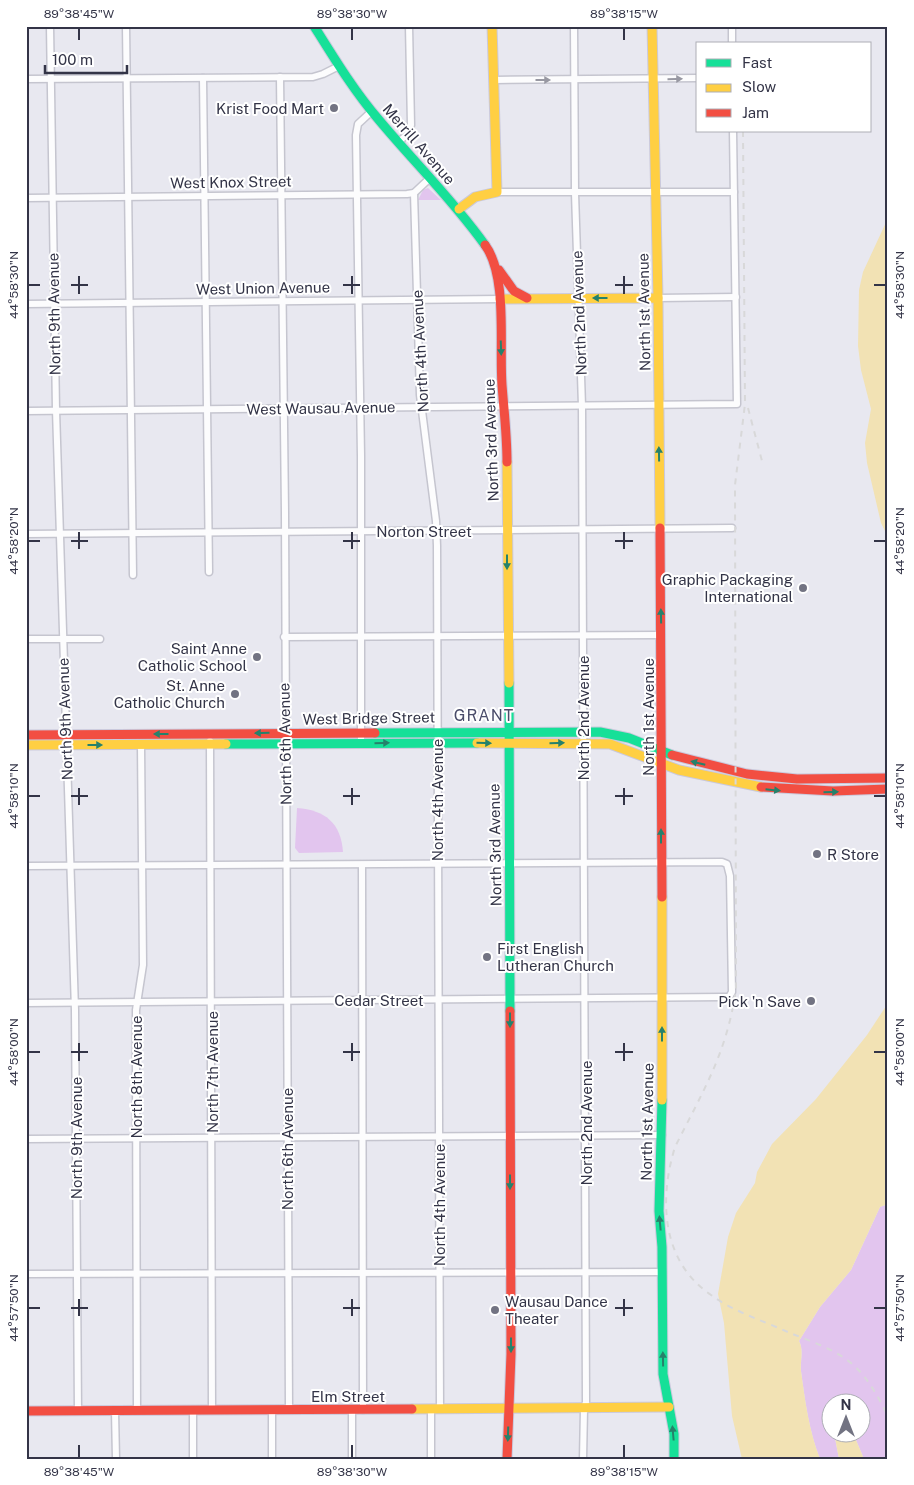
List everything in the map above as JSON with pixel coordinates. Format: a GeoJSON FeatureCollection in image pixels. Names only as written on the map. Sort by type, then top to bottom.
{"type":"FeatureCollection","features":[{"type":"Feature","properties":{"kind":"main road","name":"Merrill Avenue"},"geometry":{"type":"LineString","coordinates":[[314,26],[339,66],[372,111],[459,209],[488,246],[498,267],[499,280]]}},
{"type":"Feature","properties":{"kind":"main road"},"geometry":{"type":"LineString","coordinates":[[459,209],[475,197],[497,192],[492,26]]}},
{"type":"Feature","properties":{"kind":"main road","name":"North 1st Avenue"},"geometry":{"type":"LineString","coordinates":[[652,26],[658,298],[662,764],[662,1135],[659,1206],[663,1374],[674,1434],[674,1459]]}},
{"type":"Feature","properties":{"kind":"main road"},"geometry":{"type":"LineString","coordinates":[[498,267],[514,291],[528,299]]}},
{"type":"Feature","properties":{"kind":"main road","name":"North 3rd Avenue"},"geometry":{"type":"LineString","coordinates":[[499,280],[505,406],[508,636],[511,1272],[507,1459]]}},
{"type":"Feature","properties":{"kind":"main road"},"geometry":{"type":"LineString","coordinates":[[500,299],[658,298]]}},
{"type":"Feature","properties":{"kind":"main road","name":"West Bridge Street"},"geometry":{"type":"LineString","coordinates":[[26,734],[436,731],[584,732],[620,735],[661,753],[736,772],[797,779],[888,778]]}},
{"type":"Feature","properties":{"kind":"main road","name":"West Bridge Street"},"geometry":{"type":"LineString","coordinates":[[26,745],[436,742],[508,744],[603,743],[620,747],[662,764],[736,784],[800,792],[888,789]]}},
{"type":"Feature","properties":{"kind":"main road","name":"Elm Street"},"geometry":{"type":"LineString","coordinates":[[26,1411],[669,1407]]}},
{"type":"Feature","properties":{"kind":"street","name":"North 9th Avenue"},"geometry":{"type":"LineString","coordinates":[[50,26],[59,534],[74,1002],[78,1411]]}},
{"type":"Feature","properties":{"kind":"street"},"geometry":{"type":"LineString","coordinates":[[126,26],[133,575]]}},
{"type":"Feature","properties":{"kind":"street"},"geometry":{"type":"LineString","coordinates":[[398,142],[407,135],[411,125],[409,26]]}},
{"type":"Feature","properties":{"kind":"street","name":"North 2nd Avenue"},"geometry":{"type":"LineString","coordinates":[[574,26],[575,193],[582,406],[586,999],[586,1402],[584,1409],[583,1459]]}},
{"type":"Feature","properties":{"kind":"street"},"geometry":{"type":"LineString","coordinates":[[732,26],[732,42]]}},
{"type":"Feature","properties":{"kind":"street"},"geometry":{"type":"LineString","coordinates":[[26,79],[318,76],[339,66]]}},
{"type":"Feature","properties":{"kind":"street","name":"North 6th Avenue"},"geometry":{"type":"LineString","coordinates":[[280,77],[285,531],[288,1410]]}},
{"type":"Feature","properties":{"kind":"street"},"geometry":{"type":"LineString","coordinates":[[203,78],[209,572]]}},
{"type":"Feature","properties":{"kind":"street"},"geometry":{"type":"LineString","coordinates":[[495,80],[696,78]]}},
{"type":"Feature","properties":{"kind":"street"},"geometry":{"type":"LineString","coordinates":[[362,743],[356,131],[358,124],[372,111]]}},
{"type":"Feature","properties":{"kind":"street"},"geometry":{"type":"LineString","coordinates":[[658,298],[736,297],[733,132]]}},
{"type":"Feature","properties":{"kind":"street"},"geometry":{"type":"LineString","coordinates":[[414,193],[430,178]]}},
{"type":"Feature","properties":{"kind":"street"},"geometry":{"type":"LineString","coordinates":[[497,192],[734,192]]}},
{"type":"Feature","properties":{"kind":"street","name":"West Knox Street"},"geometry":{"type":"LineString","coordinates":[[26,198],[414,193]]}},
{"type":"Feature","properties":{"kind":"street","name":"North 4th Avenue"},"geometry":{"type":"LineString","coordinates":[[414,193],[422,407],[436,530],[439,1273],[436,1409],[431,1459]]}},
{"type":"Feature","properties":{"kind":"street","name":"West Wausau Avenue"},"geometry":{"type":"LineString","coordinates":[[26,410],[737,404],[736,297]]}},
{"type":"Feature","properties":{"kind":"street","name":"West Union Avenue"},"geometry":{"type":"LineString","coordinates":[[26,304],[500,299]]}},
{"type":"Feature","properties":{"kind":"street","name":"Norton Street"},"geometry":{"type":"LineString","coordinates":[[26,534],[732,528]]}},
{"type":"Feature","properties":{"kind":"street"},"geometry":{"type":"LineString","coordinates":[[284,637],[661,635]]}},
{"type":"Feature","properties":{"kind":"street"},"geometry":{"type":"LineString","coordinates":[[26,639],[100,639]]}},
{"type":"Feature","properties":{"kind":"street","name":"North 7th Avenue"},"geometry":{"type":"LineString","coordinates":[[210,734],[212,1410]]}},
{"type":"Feature","properties":{"kind":"street","name":"North 8th Avenue"},"geometry":{"type":"LineString","coordinates":[[137,1410],[137,1002],[143,965],[141,745]]}},
{"type":"Feature","properties":{"kind":"street"},"geometry":{"type":"LineString","coordinates":[[26,866],[661,862]]}},
{"type":"Feature","properties":{"kind":"street","name":"Cedar Street"},"geometry":{"type":"LineString","coordinates":[[26,1003],[510,1000],[724,997],[731,995],[733,957],[730,876],[727,864],[722,862],[661,862]]}},
{"type":"Feature","properties":{"kind":"street"},"geometry":{"type":"LineString","coordinates":[[362,865],[363,1410]]}},
{"type":"Feature","properties":{"kind":"street"},"geometry":{"type":"LineString","coordinates":[[26,1139],[662,1135]]}},
{"type":"Feature","properties":{"kind":"street"},"geometry":{"type":"LineString","coordinates":[[26,1274],[662,1272]]}},
{"type":"Feature","properties":{"kind":"street"},"geometry":{"type":"LineString","coordinates":[[115,1410],[116,1459]]}},
{"type":"Feature","properties":{"kind":"street"},"geometry":{"type":"LineString","coordinates":[[193,1410],[193,1459]]}},
{"type":"Feature","properties":{"kind":"street"},"geometry":{"type":"LineString","coordinates":[[272,1410],[272,1459]]}},
{"type":"Feature","properties":{"kind":"street"},"geometry":{"type":"LineString","coordinates":[[352,1410],[352,1459]]}},
{"type":"Feature","properties":{"kind":"shaded area"},"geometry":{"type":"Polygon","coordinates":[[[428,188],[441,200],[418,200],[423,190],[428,188]]]}},
{"type":"Feature","properties":{"kind":"shaded area"},"geometry":{"type":"Polygon","coordinates":[[[888,218],[888,537],[881,523],[867,463],[865,443],[871,409],[861,370],[858,346],[859,290],[863,272],[888,218]]]}},
{"type":"Feature","properties":{"kind":"shaded area"},"geometry":{"type":"Polygon","coordinates":[[[297,808],[316,812],[330,820],[339,833],[343,852],[299,853],[295,848],[297,808]]]}},
{"type":"Feature","properties":{"kind":"shaded area"},"geometry":{"type":"Polygon","coordinates":[[[888,1003],[888,1204],[880,1207],[851,1270],[820,1307],[799,1341],[806,1404],[813,1438],[820,1459],[742,1459],[732,1416],[724,1323],[718,1294],[728,1237],[736,1213],[755,1183],[757,1172],[772,1144],[816,1099],[867,1035],[888,1003]]]}},
{"type":"Feature","properties":{"kind":"shaded area"},"geometry":{"type":"Polygon","coordinates":[[[888,1204],[888,1459],[864,1459],[857,1442],[872,1442],[872,1392],[822,1392],[822,1442],[836,1442],[839,1459],[820,1459],[810,1427],[806,1405],[799,1341],[820,1307],[851,1270],[880,1207],[888,1204]]]}},
{"type":"Feature","properties":{"kind":"shaded area"},"geometry":{"type":"Polygon","coordinates":[[[836,1442],[857,1442],[864,1459],[839,1459],[836,1442]]]}},
{"type":"Feature","properties":{"kind":"railway"},"geometry":{"type":"LineString","coordinates":[[743,132],[745,404],[735,485],[736,989],[727,1033],[713,1071],[675,1147],[667,1187],[666,1208],[668,1228],[673,1247],[682,1265],[694,1281],[711,1295],[729,1306],[822,1346],[844,1358],[868,1381],[888,1416]]}},
{"type":"Feature","properties":{"kind":"railway"},"geometry":{"type":"LineString","coordinates":[[748,408],[762,461]]}},
{"type":"Feature","properties":{"kind":"traffic: fast"},"geometry":{"type":"LineString","coordinates":[[314,26],[361,98],[392,136],[447,197],[485,245]]}},
{"type":"Feature","properties":{"kind":"traffic: fast"},"geometry":{"type":"LineString","coordinates":[[509,683],[510,1011]]}},
{"type":"Feature","properties":{"kind":"traffic: fast"},"geometry":{"type":"LineString","coordinates":[[375,733],[600,732],[629,738],[672,755]]}},
{"type":"Feature","properties":{"kind":"traffic: fast"},"geometry":{"type":"LineString","coordinates":[[226,744],[477,743]]}},
{"type":"Feature","properties":{"kind":"traffic: fast"},"geometry":{"type":"LineString","coordinates":[[662,1100],[659,1211],[662,1247],[663,1374],[674,1434],[674,1459]]}},
{"type":"Feature","properties":{"kind":"traffic: slow"},"geometry":{"type":"LineString","coordinates":[[459,209],[475,197],[497,192],[492,26]]}},
{"type":"Feature","properties":{"kind":"traffic: slow"},"geometry":{"type":"LineString","coordinates":[[652,26],[658,298]]}},
{"type":"Feature","properties":{"kind":"traffic: slow"},"geometry":{"type":"LineString","coordinates":[[500,299],[658,298],[660,528]]}},
{"type":"Feature","properties":{"kind":"traffic: slow"},"geometry":{"type":"LineString","coordinates":[[507,462],[509,683]]}},
{"type":"Feature","properties":{"kind":"traffic: slow"},"geometry":{"type":"LineString","coordinates":[[477,743],[610,744],[679,770],[761,787]]}},
{"type":"Feature","properties":{"kind":"traffic: slow"},"geometry":{"type":"LineString","coordinates":[[26,745],[226,744]]}},
{"type":"Feature","properties":{"kind":"traffic: slow"},"geometry":{"type":"LineString","coordinates":[[662,897],[662,1100]]}},
{"type":"Feature","properties":{"kind":"traffic: slow"},"geometry":{"type":"LineString","coordinates":[[412,1409],[669,1407]]}},
{"type":"Feature","properties":{"kind":"traffic: jam"},"geometry":{"type":"LineString","coordinates":[[485,245],[492,258],[500,292],[501,369],[507,462]]}},
{"type":"Feature","properties":{"kind":"traffic: jam"},"geometry":{"type":"LineString","coordinates":[[499,270],[514,291],[527,298]]}},
{"type":"Feature","properties":{"kind":"traffic: jam"},"geometry":{"type":"LineString","coordinates":[[660,528],[662,897]]}},
{"type":"Feature","properties":{"kind":"traffic: jam"},"geometry":{"type":"LineString","coordinates":[[26,735],[375,733]]}},
{"type":"Feature","properties":{"kind":"traffic: jam"},"geometry":{"type":"LineString","coordinates":[[672,755],[747,774],[797,779],[888,778]]}},
{"type":"Feature","properties":{"kind":"traffic: jam"},"geometry":{"type":"LineString","coordinates":[[761,787],[833,791],[888,789]]}},
{"type":"Feature","properties":{"kind":"traffic: jam"},"geometry":{"type":"LineString","coordinates":[[507,1459],[511,1354],[510,1011]]}},
{"type":"Feature","properties":{"kind":"traffic: jam"},"geometry":{"type":"LineString","coordinates":[[26,1411],[412,1409]]}},
{"type":"Feature","properties":{"kind":"place","name":"Krist Food Mart"},"geometry":{"type":"Point","coordinates":[334,108]}},
{"type":"Feature","properties":{"kind":"place","name":"Graphic Packaging International"},"geometry":{"type":"Point","coordinates":[803,588]}},
{"type":"Feature","properties":{"kind":"place","name":"Saint Anne Catholic School"},"geometry":{"type":"Point","coordinates":[257,657]}},
{"type":"Feature","properties":{"kind":"place","name":"St. Anne Catholic Church"},"geometry":{"type":"Point","coordinates":[235,694]}},
{"type":"Feature","properties":{"kind":"place","name":"R Store"},"geometry":{"type":"Point","coordinates":[817,854]}},
{"type":"Feature","properties":{"kind":"place","name":"First English Lutheran Church"},"geometry":{"type":"Point","coordinates":[487,957]}},
{"type":"Feature","properties":{"kind":"place","name":"Pick 'n Save"},"geometry":{"type":"Point","coordinates":[811,1001]}},
{"type":"Feature","properties":{"kind":"place","name":"Wausau Dance Theater"},"geometry":{"type":"Point","coordinates":[495,1310]}},
{"type":"Feature","properties":{"kind":"district","name":"GRANT"},"geometry":{"type":"Point","coordinates":[484,715]}}]}
